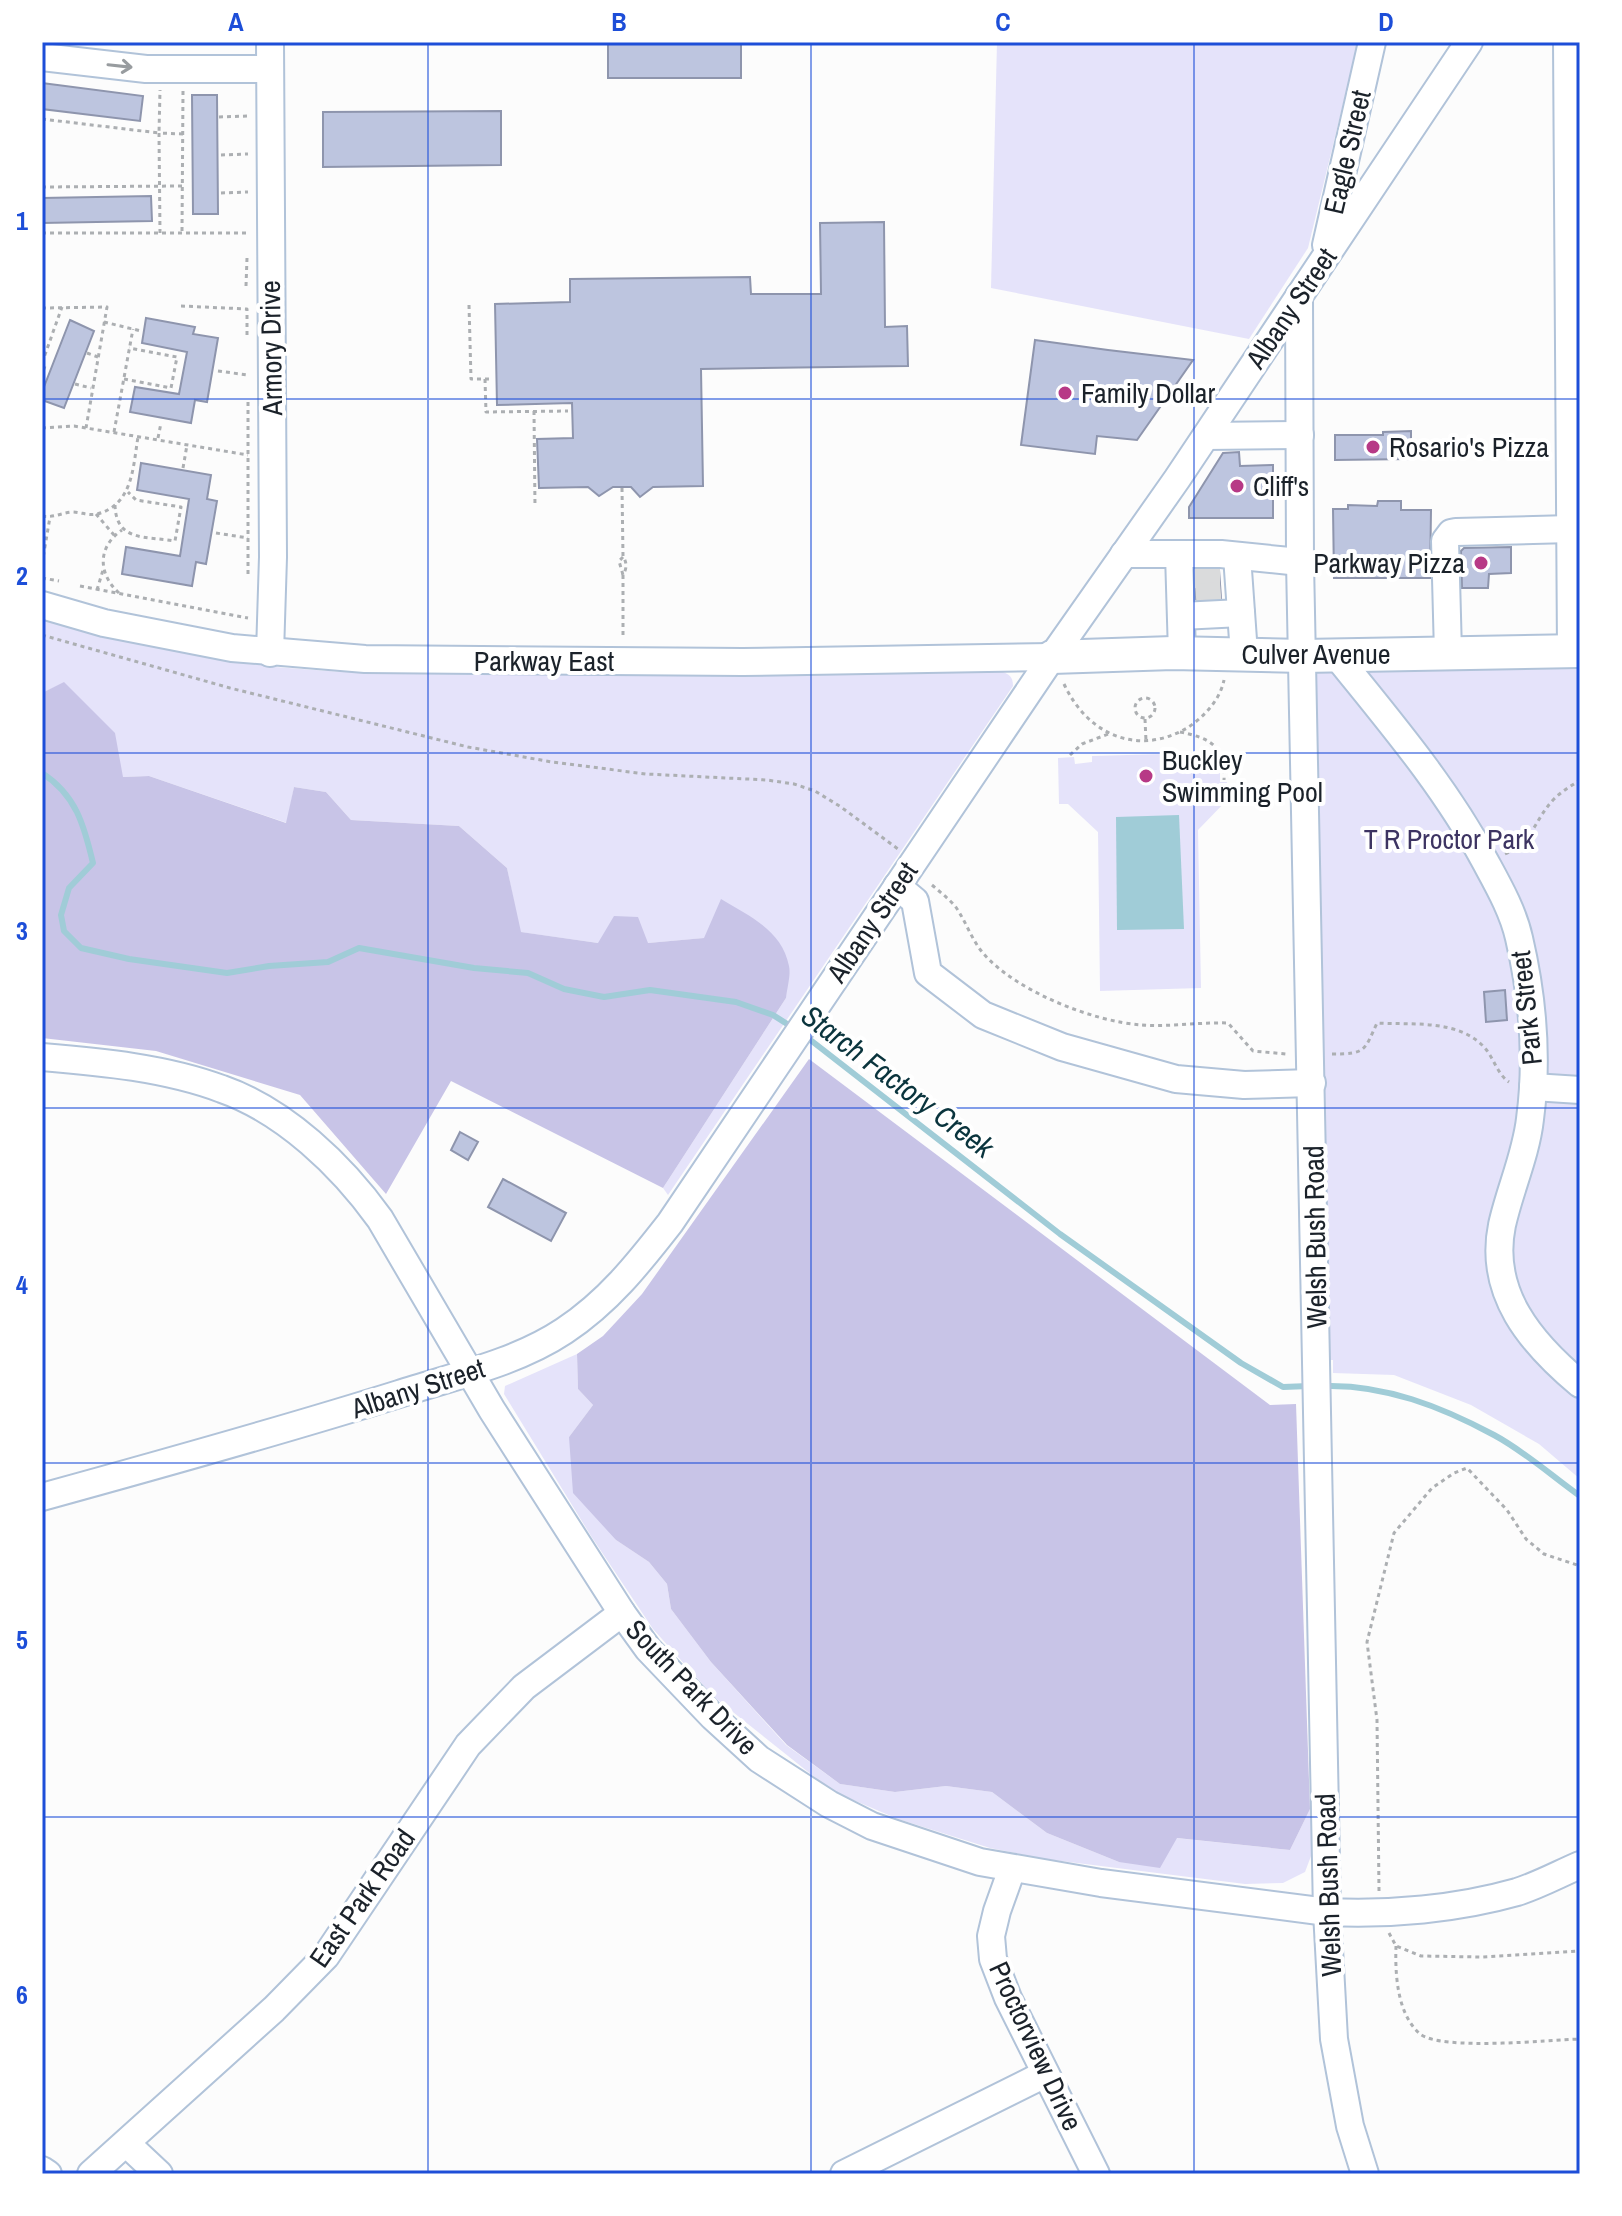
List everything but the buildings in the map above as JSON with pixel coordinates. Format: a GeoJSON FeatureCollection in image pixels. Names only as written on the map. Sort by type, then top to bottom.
{"type":"FeatureCollection","features":[{"type":"Feature","properties":{"kind":"main road","name":"Culver Avenue"},"geometry":{"type":"LineString","coordinates":[[1057,668],[1182,653],[1234,665],[1303,656],[1575,651]]}},
{"type":"Feature","properties":{"kind":"street","name":"Armory Drive"},"geometry":{"type":"LineString","coordinates":[[270,42],[273,557],[270,653]]}},
{"type":"Feature","properties":{"kind":"street","name":"Eagle Street"},"geometry":{"type":"LineString","coordinates":[[1322,262],[1372,42]]}},
{"type":"Feature","properties":{"kind":"street","name":"Albany Street"},"geometry":{"type":"LineString","coordinates":[[42,1497],[277,1433],[514,1357],[562,1333],[600,1305],[624,1281],[670,1223],[897,886],[1057,668],[1124,554],[1469,42]]}},
{"type":"Feature","properties":{"kind":"street"},"geometry":{"type":"LineString","coordinates":[[1567,42],[1575,651]]}},
{"type":"Feature","properties":{"kind":"street"},"geometry":{"type":"LineString","coordinates":[[42,57],[146,69],[270,69]]}},
{"type":"Feature","properties":{"kind":"street","name":"Welsh Bush Road"},"geometry":{"type":"LineString","coordinates":[[1299,296],[1300,562],[1327,1912],[1334,2039],[1350,2126],[1365,2174]]}},
{"type":"Feature","properties":{"kind":"street"},"geometry":{"type":"LineString","coordinates":[[1206,436],[1300,435]]}},
{"type":"Feature","properties":{"kind":"street"},"geometry":{"type":"LineString","coordinates":[[1448,653],[1445,541],[1448,536],[1456,532],[1571,529]]}},
{"type":"Feature","properties":{"kind":"street"},"geometry":{"type":"LineString","coordinates":[[1124,554],[1209,585],[1300,562]]}},
{"type":"Feature","properties":{"kind":"street"},"geometry":{"type":"LineString","coordinates":[[1182,653],[1209,585]]}},
{"type":"Feature","properties":{"kind":"street"},"geometry":{"type":"LineString","coordinates":[[1209,585],[1234,665]]}},
{"type":"Feature","properties":{"kind":"street","name":"Parkway East"},"geometry":{"type":"LineString","coordinates":[[42,605],[104,623],[232,648],[365,659],[1057,668]]}},
{"type":"Feature","properties":{"kind":"street","name":"Park Street"},"geometry":{"type":"LineString","coordinates":[[1336,655],[1423,763],[1463,819],[1502,891],[1518,935],[1529,988],[1535,1055],[1530,1122],[1502,1226],[1499,1261],[1506,1293],[1525,1327],[1550,1359],[1580,1384]]}},
{"type":"Feature","properties":{"kind":"street"},"geometry":{"type":"LineString","coordinates":[[897,886],[915,901],[928,973],[983,1015],[1062,1047],[1176,1079],[1244,1085],[1312,1083]]}},
{"type":"Feature","properties":{"kind":"street","name":"South Park Drive"},"geometry":{"type":"LineString","coordinates":[[42,1057],[153,1071],[223,1089],[267,1111],[312,1145],[363,1195],[380,1219],[566,1528],[648,1649],[713,1717],[759,1759],[829,1804],[872,1826],[980,1862],[1012,1869],[1327,1912],[1461,1905],[1519,1891],[1580,1865]]}},
{"type":"Feature","properties":{"kind":"street"},"geometry":{"type":"LineString","coordinates":[[1533,1087],[1580,1090]]}},
{"type":"Feature","properties":{"kind":"street","name":"East Park Road"},"geometry":{"type":"LineString","coordinates":[[91,2174],[274,2009],[326,1956],[468,1745],[524,1687],[622,1613]]}},
{"type":"Feature","properties":{"kind":"street","name":"Proctorview Drive"},"geometry":{"type":"LineString","coordinates":[[1012,1869],[991,1936],[993,1959],[1008,1998],[1096,2174]]}},
{"type":"Feature","properties":{"kind":"street"},"geometry":{"type":"LineString","coordinates":[[844,2174],[1045,2074]]}},
{"type":"Feature","properties":{"kind":"street"},"geometry":{"type":"LineString","coordinates":[[127,2144],[159,2174]]}},
{"type":"Feature","properties":{"kind":"street"},"geometry":{"type":"LineString","coordinates":[[42,2170],[48,2174]]}},
{"type":"Feature","properties":{"kind":"path"},"geometry":{"type":"LineString","coordinates":[[182,233],[183,83]]}},
{"type":"Feature","properties":{"kind":"path"},"geometry":{"type":"LineString","coordinates":[[160,84],[160,233]]}},
{"type":"Feature","properties":{"kind":"path"},"geometry":{"type":"LineString","coordinates":[[219,117],[247,116]]}},
{"type":"Feature","properties":{"kind":"path"},"geometry":{"type":"LineString","coordinates":[[42,119],[183,134]]}},
{"type":"Feature","properties":{"kind":"path"},"geometry":{"type":"LineString","coordinates":[[221,155],[248,154]]}},
{"type":"Feature","properties":{"kind":"path"},"geometry":{"type":"LineString","coordinates":[[42,187],[182,186]]}},
{"type":"Feature","properties":{"kind":"path"},"geometry":{"type":"LineString","coordinates":[[221,193],[248,192]]}},
{"type":"Feature","properties":{"kind":"path"},"geometry":{"type":"LineString","coordinates":[[123,223],[123,233]]}},
{"type":"Feature","properties":{"kind":"path"},"geometry":{"type":"LineString","coordinates":[[84,224],[84,233]]}},
{"type":"Feature","properties":{"kind":"path"},"geometry":{"type":"LineString","coordinates":[[46,225],[44,233],[247,233]]}},
{"type":"Feature","properties":{"kind":"path"},"geometry":{"type":"LineString","coordinates":[[469,305],[471,379],[487,379],[486,412],[568,411]]}},
{"type":"Feature","properties":{"kind":"path"},"geometry":{"type":"LineString","coordinates":[[181,306],[247,309],[247,349]]}},
{"type":"Feature","properties":{"kind":"path"},"geometry":{"type":"LineString","coordinates":[[48,369],[42,365],[62,307]]}},
{"type":"Feature","properties":{"kind":"path"},"geometry":{"type":"LineString","coordinates":[[42,308],[107,307],[86,428]]}},
{"type":"Feature","properties":{"kind":"path"},"geometry":{"type":"LineString","coordinates":[[104,322],[141,331]]}},
{"type":"Feature","properties":{"kind":"path"},"geometry":{"type":"LineString","coordinates":[[113,433],[133,329]]}},
{"type":"Feature","properties":{"kind":"path"},"geometry":{"type":"LineString","coordinates":[[124,379],[171,388],[177,357],[129,348]]}},
{"type":"Feature","properties":{"kind":"path"},"geometry":{"type":"LineString","coordinates":[[87,353],[98,357]]}},
{"type":"Feature","properties":{"kind":"path"},"geometry":{"type":"LineString","coordinates":[[218,371],[248,375],[247,362]]}},
{"type":"Feature","properties":{"kind":"path"},"geometry":{"type":"LineString","coordinates":[[174,371],[181,371]]}},
{"type":"Feature","properties":{"kind":"path"},"geometry":{"type":"LineString","coordinates":[[75,384],[93,388]]}},
{"type":"Feature","properties":{"kind":"path"},"geometry":{"type":"LineString","coordinates":[[248,391],[248,578]]}},
{"type":"Feature","properties":{"kind":"path"},"geometry":{"type":"LineString","coordinates":[[534,411],[535,507]]}},
{"type":"Feature","properties":{"kind":"path"},"geometry":{"type":"LineString","coordinates":[[157,440],[161,423]]}},
{"type":"Feature","properties":{"kind":"path"},"geometry":{"type":"LineString","coordinates":[[42,428],[55,425],[86,428],[248,455]]}},
{"type":"Feature","properties":{"kind":"path"},"geometry":{"type":"LineString","coordinates":[[42,516],[71,512],[96,514],[115,505],[128,492],[138,437]]}},
{"type":"Feature","properties":{"kind":"path"},"geometry":{"type":"LineString","coordinates":[[183,468],[187,445]]}},
{"type":"Feature","properties":{"kind":"path"},"geometry":{"type":"LineString","coordinates":[[622,488],[626,569],[623,575],[624,643]]}},
{"type":"Feature","properties":{"kind":"path"},"geometry":{"type":"LineString","coordinates":[[115,505],[117,523],[128,534],[175,541],[181,507],[136,500],[128,492]]}},
{"type":"Feature","properties":{"kind":"path"},"geometry":{"type":"LineString","coordinates":[[96,514],[114,535]]}},
{"type":"Feature","properties":{"kind":"path"},"geometry":{"type":"LineString","coordinates":[[42,564],[50,517]]}},
{"type":"Feature","properties":{"kind":"path"},"geometry":{"type":"LineString","coordinates":[[97,590],[107,544],[122,530]]}},
{"type":"Feature","properties":{"kind":"path"},"geometry":{"type":"LineString","coordinates":[[216,533],[248,538]]}},
{"type":"Feature","properties":{"kind":"path"},"geometry":{"type":"LineString","coordinates":[[103,570],[109,583],[121,594]]}},
{"type":"Feature","properties":{"kind":"path"},"geometry":{"type":"LineString","coordinates":[[42,578],[59,581]]}},
{"type":"Feature","properties":{"kind":"path"},"geometry":{"type":"LineString","coordinates":[[80,586],[248,618],[248,605]]}},
{"type":"Feature","properties":{"kind":"path"},"geometry":{"type":"LineString","coordinates":[[42,635],[230,688],[468,747],[646,774],[794,784],[815,791],[841,807],[901,851]]}},
{"type":"Feature","properties":{"kind":"path"},"geometry":{"type":"LineString","coordinates":[[1057,668],[1082,714],[1111,733],[1146,741],[1180,732],[1196,722],[1217,698],[1234,665]]}},
{"type":"Feature","properties":{"kind":"path"},"geometry":{"type":"LineString","coordinates":[[1144,698],[1150,700],[1155,708],[1151,716],[1145,719],[1138,716],[1135,707],[1144,698]]}},
{"type":"Feature","properties":{"kind":"path"},"geometry":{"type":"LineString","coordinates":[[1145,719],[1146,741]]}},
{"type":"Feature","properties":{"kind":"path"},"geometry":{"type":"LineString","coordinates":[[1180,732],[1213,744],[1224,760],[1224,780]]}},
{"type":"Feature","properties":{"kind":"path"},"geometry":{"type":"LineString","coordinates":[[1070,755],[1082,744],[1111,733]]}},
{"type":"Feature","properties":{"kind":"path"},"geometry":{"type":"LineString","coordinates":[[1486,862],[1518,848],[1530,837],[1554,799],[1580,780]]}},
{"type":"Feature","properties":{"kind":"path"},"geometry":{"type":"LineString","coordinates":[[928,881],[955,907],[984,954],[1042,995],[1085,1014],[1113,1021],[1143,1025],[1228,1023],[1253,1051],[1298,1055]]}},
{"type":"Feature","properties":{"kind":"path"},"geometry":{"type":"LineString","coordinates":[[1322,1054],[1357,1054],[1367,1048],[1377,1023],[1457,1029],[1482,1044],[1508,1082],[1533,1087]]}},
{"type":"Feature","properties":{"kind":"path"},"geometry":{"type":"LineString","coordinates":[[1580,1566],[1544,1554],[1526,1539],[1507,1510],[1467,1468],[1432,1488],[1394,1533],[1367,1642],[1377,1720],[1376,1777],[1383,1921],[1396,1946],[1395,1977],[1410,2021],[1420,2034],[1434,2041],[1467,2043],[1580,2039]]}},
{"type":"Feature","properties":{"kind":"path"},"geometry":{"type":"LineString","coordinates":[[1396,1946],[1421,1956],[1482,1957],[1580,1951]]}},
{"type":"Feature","properties":{"kind":"green space"},"geometry":{"type":"Polygon","coordinates":[[[997,42],[1358,42],[1308,248],[1249,339],[991,288],[997,42]]]}},
{"type":"Feature","properties":{"kind":"green space"},"geometry":{"type":"Polygon","coordinates":[[[42,620],[211,658],[342,672],[652,675],[1000,671],[1010,676],[1013,686],[668,1195],[663,1188],[786,998],[705,938],[598,943],[520,932],[507,868],[459,826],[351,820],[326,792],[294,787],[287,823],[149,776],[122,777],[64,683],[42,693],[42,620]]]}},
{"type":"Feature","properties":{"kind":"green space","name":"T R Proctor Park"},"geometry":{"type":"Polygon","coordinates":[[[1580,665],[1580,1479],[1539,1444],[1471,1405],[1394,1375],[1333,1373],[1333,1360],[1328,1360],[1314,677],[1321,669],[1580,665]]]}},
{"type":"Feature","properties":{"kind":"green space"},"geometry":{"type":"Polygon","coordinates":[[[1199,753],[1199,760],[1213,759],[1220,765],[1220,782],[1227,782],[1227,800],[1198,830],[1201,988],[1100,991],[1098,832],[1068,804],[1059,804],[1058,758],[1074,757],[1075,764],[1092,762],[1092,756],[1199,753]]]}},
{"type":"Feature","properties":{"kind":"green space"},"geometry":{"type":"Polygon","coordinates":[[[577,1354],[578,1389],[593,1405],[569,1437],[616,1540],[649,1562],[667,1584],[671,1609],[711,1662],[786,1745],[840,1784],[895,1792],[946,1786],[992,1792],[1047,1833],[1119,1862],[1176,1838],[1290,1850],[1310,1809],[1314,1848],[1305,1872],[1283,1883],[1245,1884],[1045,1859],[990,1848],[898,1819],[832,1791],[714,1697],[653,1629],[591,1536],[504,1394],[505,1386],[577,1354]]]}},
{"type":"Feature","properties":{"kind":"shaded area"},"geometry":{"type":"Polygon","coordinates":[[[64,682],[115,733],[123,777],[149,776],[286,823],[294,787],[326,792],[351,820],[459,826],[507,868],[521,932],[598,943],[614,916],[638,917],[648,943],[704,938],[721,899],[763,925],[779,943],[789,970],[786,998],[663,1188],[451,1081],[386,1194],[300,1095],[156,1051],[42,1038],[42,693],[64,682]]]}},
{"type":"Feature","properties":{"kind":"shaded area"},"geometry":{"type":"Polygon","coordinates":[[[1179,815],[1184,929],[1117,930],[1116,817],[1179,815]]]}},
{"type":"Feature","properties":{"kind":"shaded area"},"geometry":{"type":"Polygon","coordinates":[[[809,1059],[1270,1405],[1296,1404],[1310,1809],[1290,1850],[1177,1838],[1160,1868],[1119,1862],[1047,1833],[992,1792],[946,1786],[895,1792],[840,1784],[787,1745],[711,1662],[671,1609],[667,1584],[649,1562],[616,1540],[573,1493],[569,1437],[593,1405],[578,1389],[577,1354],[603,1336],[642,1294],[809,1059]]]}},
{"type":"Feature","properties":{"kind":"waterway","name":"Starch Factory Creek"},"geometry":{"type":"LineString","coordinates":[[42,773],[71,801],[86,836],[93,863],[69,888],[61,915],[64,931],[81,948],[129,959],[227,973],[269,966],[328,962],[359,948],[474,968],[528,973],[564,989],[604,997],[650,990],[736,1002],[773,1015],[795,1029]]}},
{"type":"Feature","properties":{"kind":"waterway","name":"Starch Factory Creek"},"geometry":{"type":"LineString","coordinates":[[804,1035],[1060,1234],[1241,1363],[1283,1387],[1309,1386]]}},
{"type":"Feature","properties":{"kind":"waterway","name":"Starch Factory Creek"},"geometry":{"type":"LineString","coordinates":[[1324,1386],[1390,1393],[1454,1415],[1505,1441],[1580,1496]]}},
{"type":"Feature","properties":{"kind":"tunnel"},"geometry":{"type":"LineString","coordinates":[[1195,575],[1220,575]]}},
{"type":"Feature","properties":{"kind":"tunnel"},"geometry":{"type":"LineString","coordinates":[[1196,597],[1221,595]]}},
{"type":"Feature","properties":{"kind":"place","name":"Family Dollar"},"geometry":{"type":"Point","coordinates":[1065,393]}},
{"type":"Feature","properties":{"kind":"place","name":"Rosario's Pizza"},"geometry":{"type":"Point","coordinates":[1373,447]}},
{"type":"Feature","properties":{"kind":"place","name":"Cliff's"},"geometry":{"type":"Point","coordinates":[1237,486]}},
{"type":"Feature","properties":{"kind":"place","name":"Parkway Pizza"},"geometry":{"type":"Point","coordinates":[1481,563]}},
{"type":"Feature","properties":{"kind":"place","name":"Buckley Swimming Pool"},"geometry":{"type":"Point","coordinates":[1146,776]}}]}
